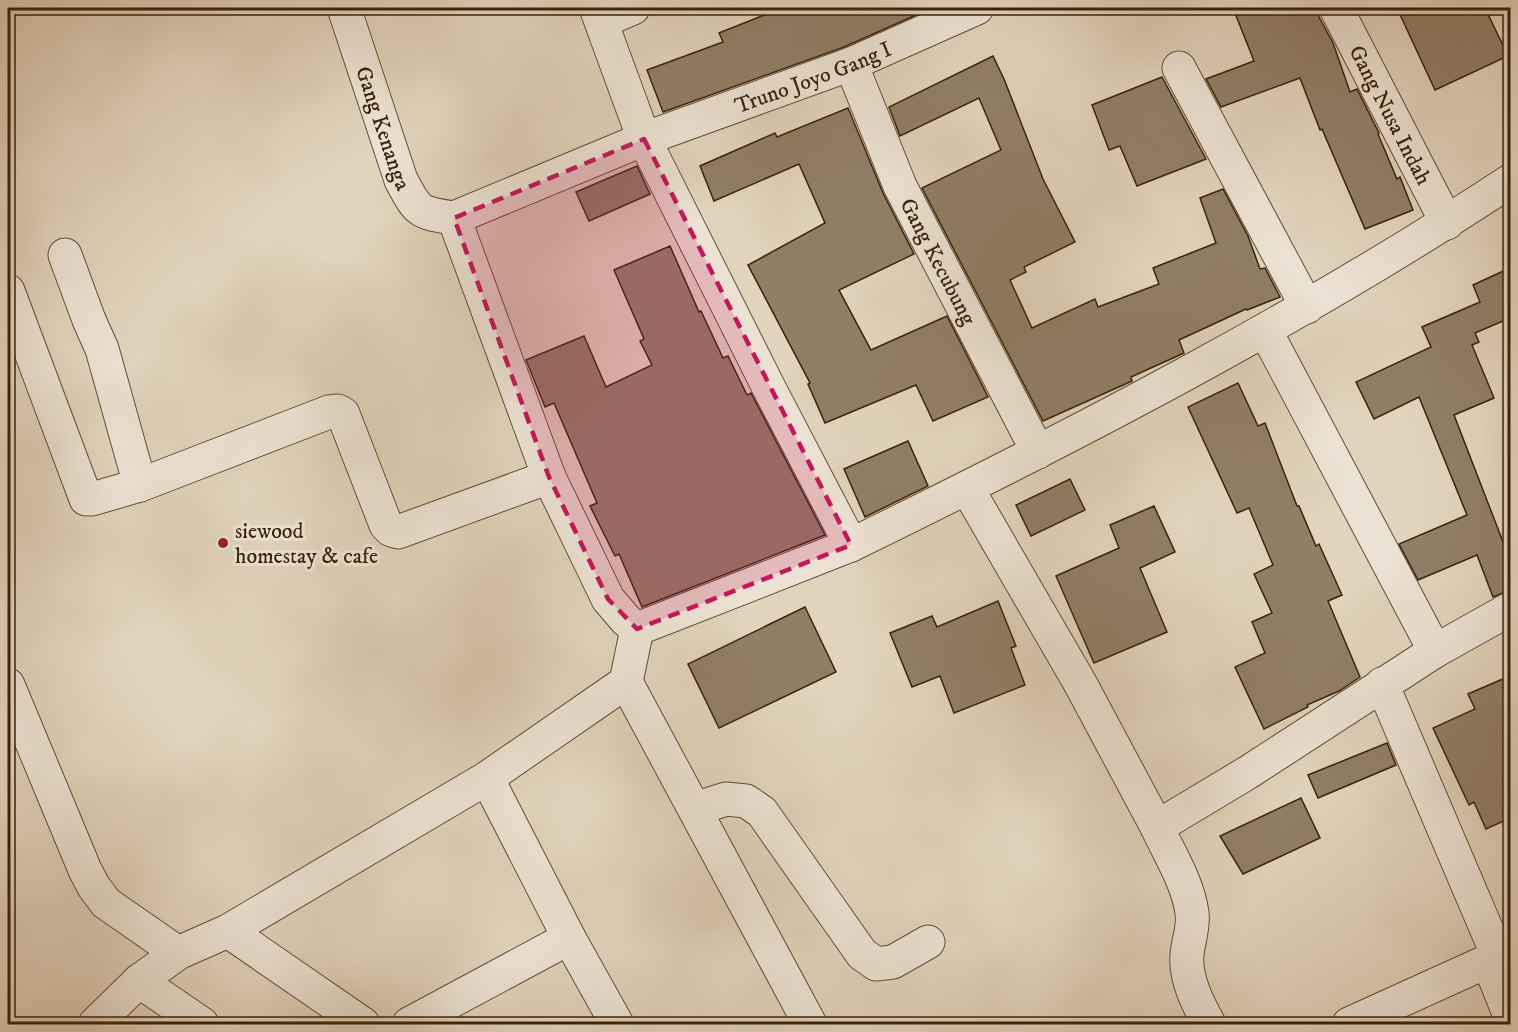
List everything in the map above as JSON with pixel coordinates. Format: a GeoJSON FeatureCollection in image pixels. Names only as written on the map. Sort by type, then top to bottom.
{"type":"FeatureCollection","features":[{"type":"Feature","properties":{"kind":"street","name":"Gang Kenanga"},"geometry":{"type":"LineString","coordinates":[[344,8],[401,180],[413,204],[426,214],[454,218]]}},
{"type":"Feature","properties":{"kind":"street"},"geometry":{"type":"LineString","coordinates":[[633,8],[598,14],[644,139],[768,387],[851,545]]}},
{"type":"Feature","properties":{"kind":"street","name":"Truno Joyo Gang I"},"geometry":{"type":"LineString","coordinates":[[454,218],[644,139],[851,64],[977,8]]}},
{"type":"Feature","properties":{"kind":"street","name":"Gang Nusa Indah"},"geometry":{"type":"LineString","coordinates":[[1336,8],[1447,223]]}},
{"type":"Feature","properties":{"kind":"street","name":"Gang Kecubung"},"geometry":{"type":"LineString","coordinates":[[851,64],[900,186],[1038,452]]}},
{"type":"Feature","properties":{"kind":"street"},"geometry":{"type":"LineString","coordinates":[[1179,68],[1306,307]]}},
{"type":"Feature","properties":{"kind":"street"},"geometry":{"type":"LineString","coordinates":[[637,629],[851,545],[1038,452],[1306,307],[1447,223],[1510,181]]}},
{"type":"Feature","properties":{"kind":"street"},"geometry":{"type":"LineString","coordinates":[[454,218],[549,477],[608,599],[637,629]]}},
{"type":"Feature","properties":{"kind":"street"},"geometry":{"type":"LineString","coordinates":[[65,255],[102,349],[140,484]]}},
{"type":"Feature","properties":{"kind":"street"},"geometry":{"type":"LineString","coordinates":[[8,291],[86,499],[92,500],[140,484],[329,412],[338,411],[344,414],[386,525],[391,531],[398,532],[549,477]]}},
{"type":"Feature","properties":{"kind":"street"},"geometry":{"type":"LineString","coordinates":[[1265,330],[1435,651]]}},
{"type":"Feature","properties":{"kind":"street"},"geometry":{"type":"LineString","coordinates":[[967,488],[1080,683],[1157,827],[1188,895],[1192,916],[1187,955],[1188,976],[1199,1006],[1209,1024]]}},
{"type":"Feature","properties":{"kind":"street"},"geometry":{"type":"LineString","coordinates":[[1157,827],[1247,773],[1435,651],[1510,609]]}},
{"type":"Feature","properties":{"kind":"street"},"geometry":{"type":"LineString","coordinates":[[637,629],[626,682],[810,1024]]}},
{"type":"Feature","properties":{"kind":"street"},"geometry":{"type":"LineString","coordinates":[[95,1024],[139,981],[178,953],[228,931],[487,778],[626,682]]}},
{"type":"Feature","properties":{"kind":"street"},"geometry":{"type":"LineString","coordinates":[[1382,684],[1499,956],[1510,1016]]}},
{"type":"Feature","properties":{"kind":"street"},"geometry":{"type":"LineString","coordinates":[[8,686],[94,887],[106,903],[178,953]]}},
{"type":"Feature","properties":{"kind":"street"},"geometry":{"type":"LineString","coordinates":[[487,778],[569,938],[617,1024]]}},
{"type":"Feature","properties":{"kind":"street"},"geometry":{"type":"LineString","coordinates":[[695,809],[726,799],[746,801],[762,812],[862,954],[876,964],[893,962],[928,942]]}},
{"type":"Feature","properties":{"kind":"street"},"geometry":{"type":"LineString","coordinates":[[228,931],[363,1024]]}},
{"type":"Feature","properties":{"kind":"street"},"geometry":{"type":"LineString","coordinates":[[409,1024],[569,938]]}},
{"type":"Feature","properties":{"kind":"street"},"geometry":{"type":"LineString","coordinates":[[1349,1024],[1499,956]]}},
{"type":"Feature","properties":{"kind":"street"},"geometry":{"type":"LineString","coordinates":[[139,981],[202,1024]]}},
{"type":"Feature","properties":{"kind":"highlighted area"},"geometry":{"type":"Polygon","coordinates":[[[644,139],[851,545],[637,629],[608,599],[549,477],[454,218],[644,139]]]}},
{"type":"Feature","properties":{"kind":"building"},"geometry":{"type":"Polygon","coordinates":[[[782,8],[932,8],[844,47],[663,112],[647,70],[723,42],[719,33],[782,8]]]}},
{"type":"Feature","properties":{"kind":"building"},"geometry":{"type":"Polygon","coordinates":[[[1233,8],[1317,8],[1319,17],[1333,43],[1350,92],[1357,89],[1379,133],[1397,179],[1400,177],[1413,210],[1365,229],[1322,129],[1320,130],[1300,78],[1221,107],[1206,79],[1254,61],[1233,8]]]}},
{"type":"Feature","properties":{"kind":"building"},"geometry":{"type":"Polygon","coordinates":[[[1397,8],[1485,8],[1508,56],[1435,90],[1397,8]]]}},
{"type":"Feature","properties":{"kind":"building"},"geometry":{"type":"Polygon","coordinates":[[[993,56],[1043,179],[1075,242],[1024,267],[1026,272],[1010,280],[1032,328],[1095,299],[1098,307],[1159,284],[1153,268],[1216,243],[1200,198],[1223,189],[1248,236],[1260,269],[1265,268],[1280,297],[1246,309],[1179,340],[1184,353],[1131,377],[1132,381],[1043,421],[922,188],[1001,150],[979,98],[900,136],[889,107],[993,56]]]}},
{"type":"Feature","properties":{"kind":"building"},"geometry":{"type":"Polygon","coordinates":[[[1162,77],[1206,159],[1137,186],[1120,146],[1109,150],[1092,105],[1162,77]]]}},
{"type":"Feature","properties":{"kind":"building"},"geometry":{"type":"Polygon","coordinates":[[[848,108],[883,193],[914,254],[839,290],[871,350],[947,316],[988,397],[933,421],[916,385],[825,423],[808,384],[810,383],[748,265],[825,223],[799,164],[714,201],[700,166],[775,133],[777,137],[848,108]]]}},
{"type":"Feature","properties":{"kind":"building"},"geometry":{"type":"Polygon","coordinates":[[[637,166],[650,194],[589,221],[576,192],[637,166]]]}},
{"type":"Feature","properties":{"kind":"building"},"geometry":{"type":"Polygon","coordinates":[[[670,246],[699,312],[701,311],[723,358],[728,356],[747,395],[751,393],[825,535],[642,607],[619,554],[615,556],[590,506],[597,503],[554,403],[545,407],[526,360],[584,336],[606,387],[652,365],[640,341],[644,339],[614,270],[670,246]]]}},
{"type":"Feature","properties":{"kind":"building"},"geometry":{"type":"Polygon","coordinates":[[[1510,268],[1510,318],[1475,333],[1479,342],[1472,345],[1494,398],[1454,415],[1510,560],[1510,590],[1493,597],[1477,555],[1418,580],[1399,544],[1467,515],[1419,397],[1374,419],[1356,382],[1431,347],[1422,327],[1480,302],[1473,285],[1510,268]]]}},
{"type":"Feature","properties":{"kind":"building"},"geometry":{"type":"Polygon","coordinates":[[[1238,383],[1258,426],[1265,423],[1297,506],[1299,506],[1316,546],[1319,544],[1342,595],[1328,601],[1360,677],[1339,691],[1307,705],[1308,707],[1264,729],[1235,667],[1265,653],[1252,622],[1272,613],[1254,574],[1273,565],[1249,508],[1237,513],[1188,407],[1238,383]]]}},
{"type":"Feature","properties":{"kind":"building"},"geometry":{"type":"Polygon","coordinates":[[[908,441],[928,486],[865,517],[844,469],[908,441]]]}},
{"type":"Feature","properties":{"kind":"building"},"geometry":{"type":"Polygon","coordinates":[[[1070,479],[1085,510],[1031,536],[1016,505],[1070,479]]]}},
{"type":"Feature","properties":{"kind":"building"},"geometry":{"type":"Polygon","coordinates":[[[1154,506],[1175,552],[1140,568],[1167,632],[1094,663],[1056,576],[1119,548],[1110,525],[1154,506]]]}},
{"type":"Feature","properties":{"kind":"building"},"geometry":{"type":"Polygon","coordinates":[[[998,601],[1016,646],[1011,648],[1025,685],[954,713],[940,676],[912,687],[890,633],[932,616],[937,627],[998,601]]]}},
{"type":"Feature","properties":{"kind":"building"},"geometry":{"type":"Polygon","coordinates":[[[805,607],[836,672],[719,728],[688,664],[805,607]]]}},
{"type":"Feature","properties":{"kind":"building"},"geometry":{"type":"Polygon","coordinates":[[[1510,676],[1510,818],[1486,829],[1474,802],[1469,805],[1433,728],[1475,709],[1468,694],[1510,676]]]}},
{"type":"Feature","properties":{"kind":"building"},"geometry":{"type":"Polygon","coordinates":[[[1387,743],[1396,765],[1318,798],[1308,775],[1387,743]]]}},
{"type":"Feature","properties":{"kind":"building"},"geometry":{"type":"Polygon","coordinates":[[[1301,798],[1320,838],[1243,874],[1220,836],[1301,798]]]}},
{"type":"Feature","properties":{"kind":"place","name":"siewood homestay & cafe"},"geometry":{"type":"Point","coordinates":[223,543]}}]}
